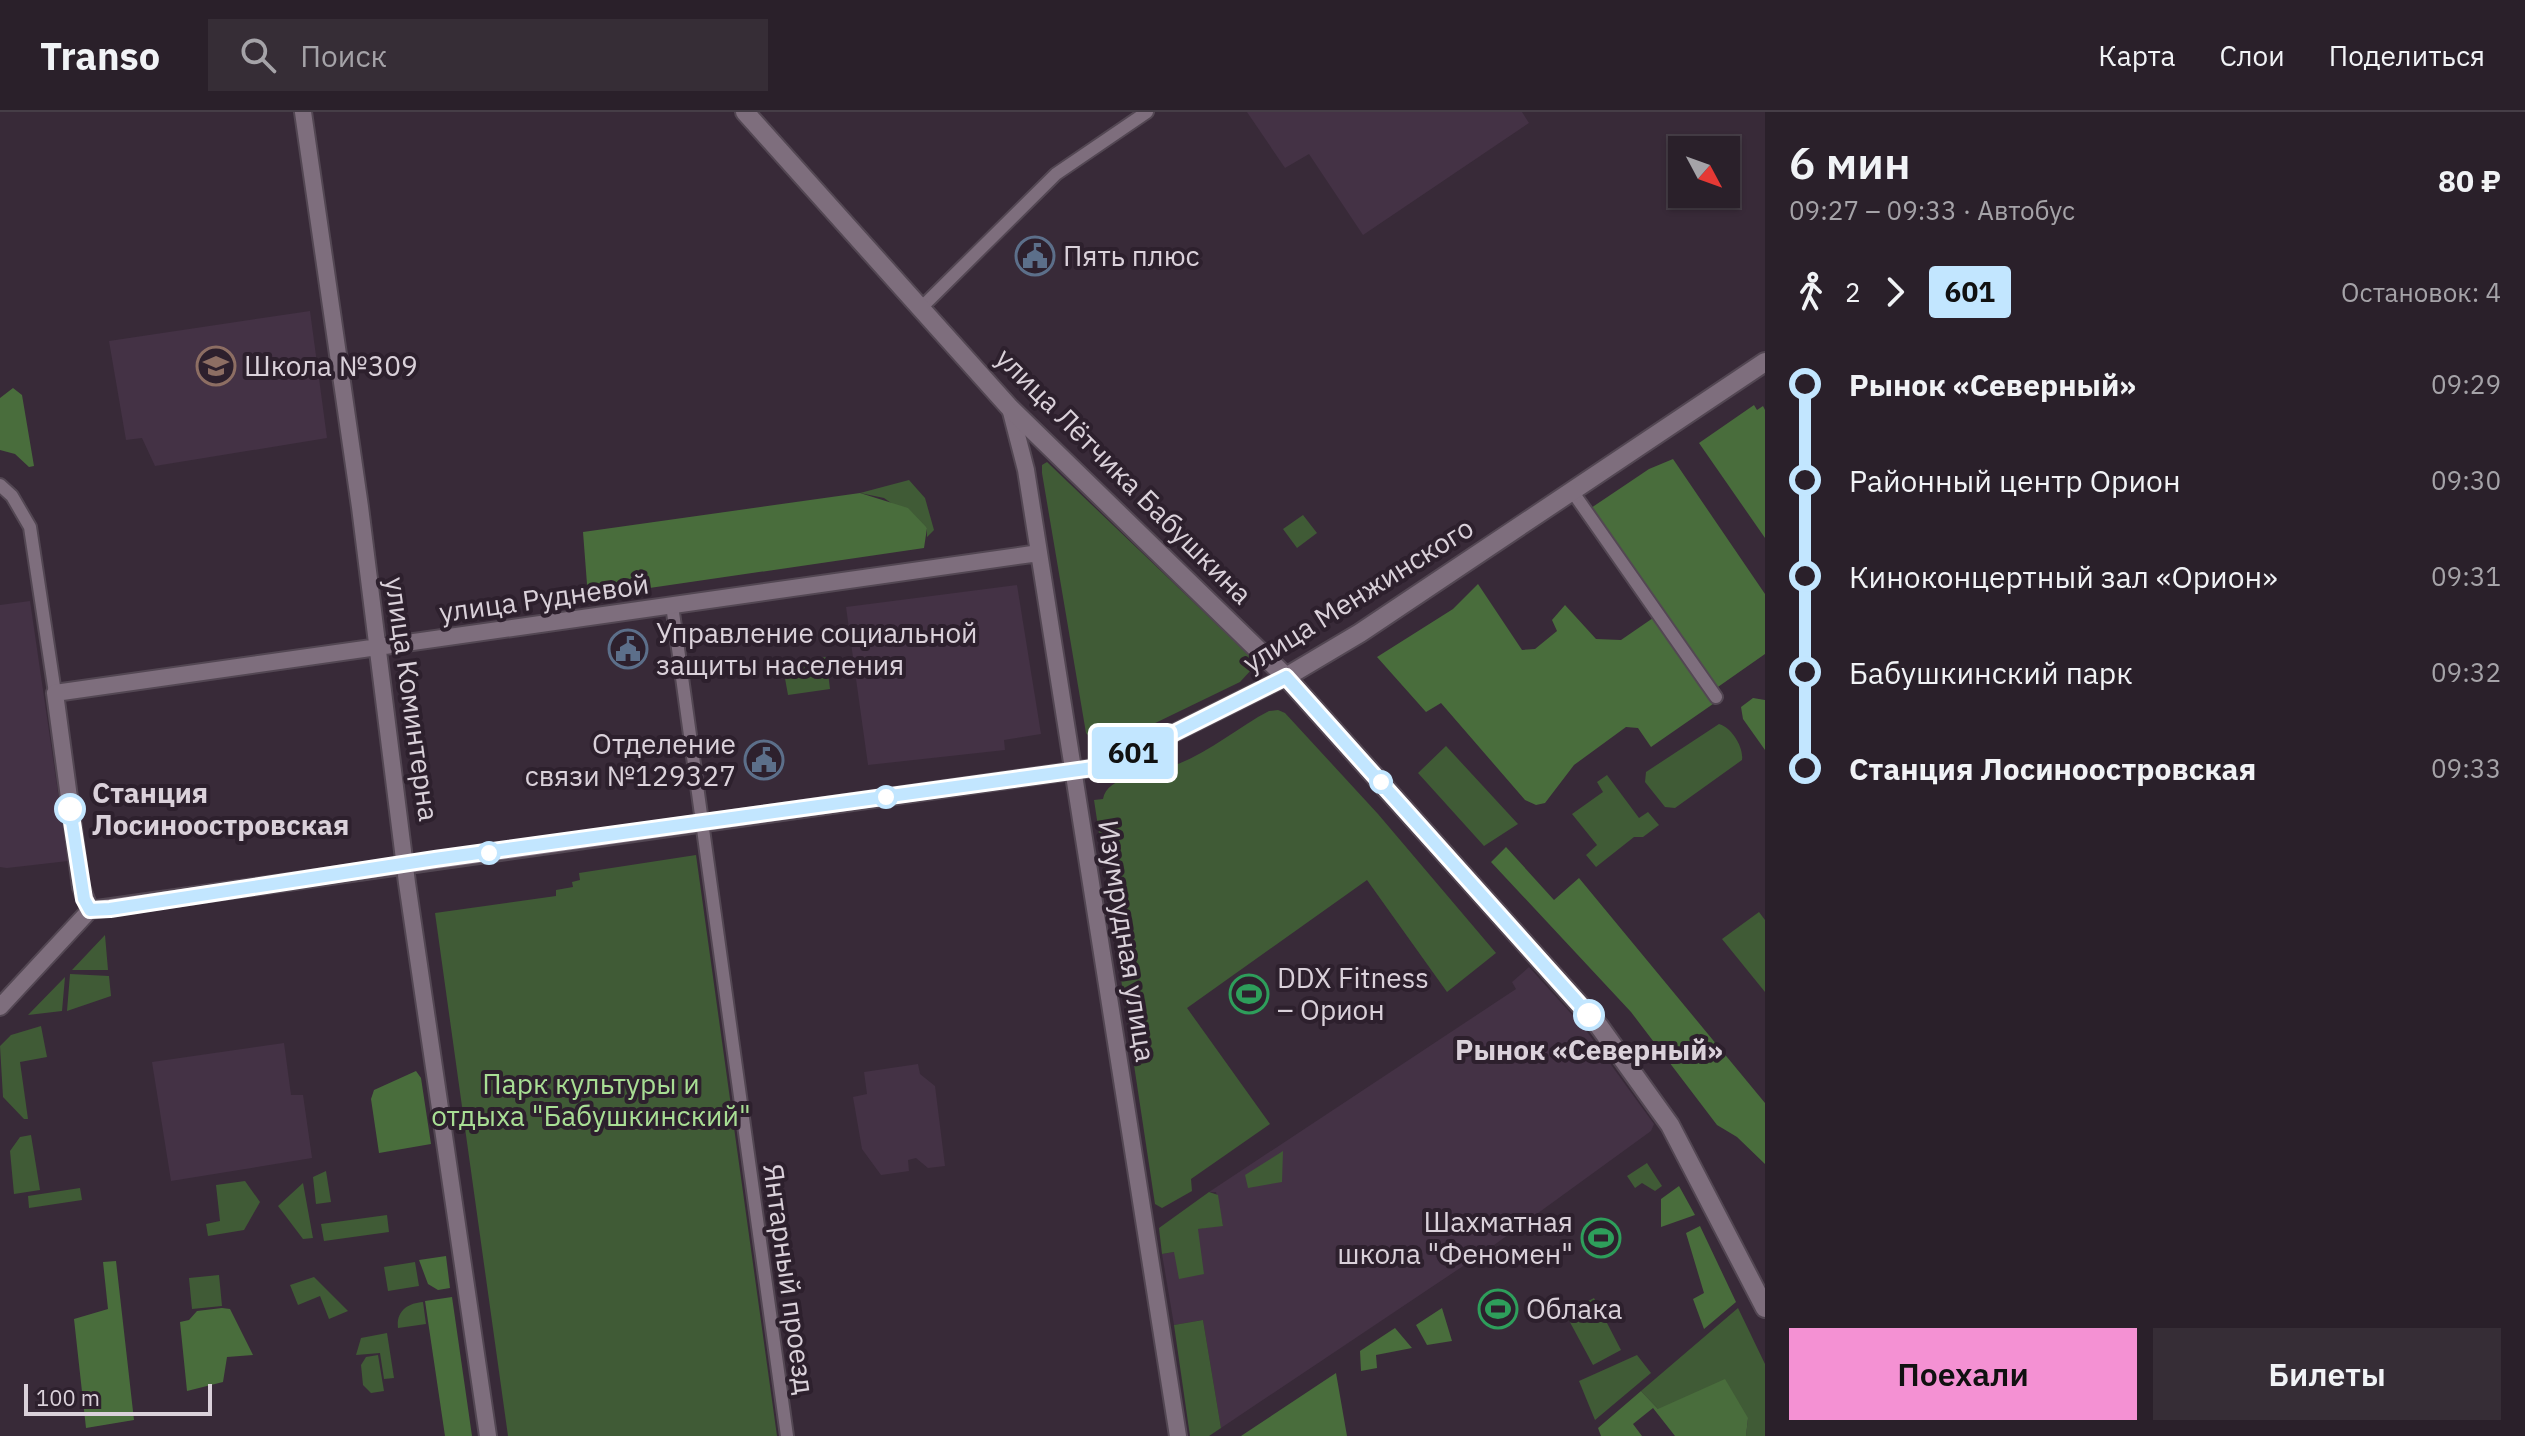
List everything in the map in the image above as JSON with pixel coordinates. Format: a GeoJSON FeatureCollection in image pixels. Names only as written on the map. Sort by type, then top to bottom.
{"type":"FeatureCollection","features":[{"type":"Feature","properties":{"kind":"main road","name":"улица Лётчика Бабушкина"},"geometry":{"type":"LineString","coordinates":[[745,112],[1010,408],[1286,677],[1536,954],[1617,1051],[1670,1125],[1765,1308]]}},
{"type":"Feature","properties":{"kind":"main road","name":"улица Менжинского"},"geometry":{"type":"LineString","coordinates":[[1286,677],[1353,637],[1765,362]]}},
{"type":"Feature","properties":{"kind":"street","name":"улица Коминтерна"},"geometry":{"type":"LineString","coordinates":[[303,112],[488,1436]]}},
{"type":"Feature","properties":{"kind":"street"},"geometry":{"type":"LineString","coordinates":[[921,308],[1056,174],[1147,112]]}},
{"type":"Feature","properties":{"kind":"street","name":"Изумрудная улица"},"geometry":{"type":"LineString","coordinates":[[1010,408],[1026,470],[1178,1436]]}},
{"type":"Feature","properties":{"kind":"street"},"geometry":{"type":"LineString","coordinates":[[0,485],[12,496],[30,527],[81,887],[90,910],[0,1007]]}},
{"type":"Feature","properties":{"kind":"street"},"geometry":{"type":"LineString","coordinates":[[1572,491],[1716,697]]}},
{"type":"Feature","properties":{"kind":"street","name":"улица Рудневой"},"geometry":{"type":"LineString","coordinates":[[55,693],[1039,553]]}},
{"type":"Feature","properties":{"kind":"street","name":"Янтарный проезд"},"geometry":{"type":"LineString","coordinates":[[672,605],[699,823],[787,1436]]}},
{"type":"Feature","properties":{"kind":"street","name":"улица Менжинского"},"geometry":{"type":"LineString","coordinates":[[90,910],[1116,762],[1286,677]]}},
{"type":"Feature","properties":{"kind":"shaded area"},"geometry":{"type":"Polygon","coordinates":[[[1247,112],[1522,112],[1529,123],[1363,235],[1309,154],[1285,168],[1247,112]]]}},
{"type":"Feature","properties":{"kind":"shaded area","name":"Школа №309"},"geometry":{"type":"Polygon","coordinates":[[[310,311],[327,438],[155,466],[142,438],[126,440],[109,341],[310,311]]]}},
{"type":"Feature","properties":{"kind":"shaded area"},"geometry":{"type":"Polygon","coordinates":[[[1017,585],[1041,734],[1004,740],[1005,750],[868,765],[846,607],[1017,585]]]}},
{"type":"Feature","properties":{"kind":"shaded area"},"geometry":{"type":"Polygon","coordinates":[[[30,601],[68,861],[7,868],[0,867],[0,605],[30,601]]]}},
{"type":"Feature","properties":{"kind":"shaded area"},"geometry":{"type":"Polygon","coordinates":[[[1529,967],[1585,1029],[1654,1124],[1651,1131],[1490,1248],[1221,1428],[1203,1320],[1174,1325],[1162,1254],[1174,1252],[1198,1229],[1223,1225],[1216,1192],[1209,1192],[1516,989],[1512,982],[1529,967]]]}},
{"type":"Feature","properties":{"kind":"shaded area"},"geometry":{"type":"Polygon","coordinates":[[[284,1043],[291,1095],[303,1095],[312,1158],[171,1181],[152,1062],[284,1043]]]}},
{"type":"Feature","properties":{"kind":"shaded area"},"geometry":{"type":"Polygon","coordinates":[[[918,1064],[920,1074],[935,1086],[945,1166],[928,1168],[916,1158],[908,1160],[909,1171],[881,1175],[862,1149],[853,1097],[867,1094],[864,1072],[918,1064]]]}},
{"type":"Feature","properties":{"kind":"green space"},"geometry":{"type":"Polygon","coordinates":[[[13,388],[22,395],[34,466],[29,467],[15,454],[0,450],[0,398],[13,388]]]}},
{"type":"Feature","properties":{"kind":"green space"},"geometry":{"type":"Polygon","coordinates":[[[1754,405],[1757,410],[1763,406],[1765,410],[1765,538],[1699,443],[1754,405]]]}},
{"type":"Feature","properties":{"kind":"green space"},"geometry":{"type":"Polygon","coordinates":[[[1673,459],[1765,594],[1765,654],[1715,689],[1591,508],[1649,469],[1673,459]]]}},
{"type":"Feature","properties":{"kind":"green space"},"geometry":{"type":"Polygon","coordinates":[[[1047,462],[1251,657],[1252,669],[1240,682],[1114,743],[1093,741],[1086,733],[1042,473],[1042,465],[1047,462]]]}},
{"type":"Feature","properties":{"kind":"green space"},"geometry":{"type":"Polygon","coordinates":[[[909,480],[925,498],[934,530],[927,537],[927,528],[884,498],[860,493],[909,480]]]}},
{"type":"Feature","properties":{"kind":"green space"},"geometry":{"type":"Polygon","coordinates":[[[860,493],[908,508],[927,528],[924,548],[588,597],[583,532],[860,493]]]}},
{"type":"Feature","properties":{"kind":"green space"},"geometry":{"type":"Polygon","coordinates":[[[1303,515],[1317,533],[1297,548],[1283,529],[1303,515]]]}},
{"type":"Feature","properties":{"kind":"green space"},"geometry":{"type":"Polygon","coordinates":[[[1478,584],[1522,650],[1535,649],[1557,631],[1552,620],[1565,605],[1596,639],[1621,640],[1653,618],[1713,704],[1651,747],[1638,728],[1626,727],[1574,765],[1545,803],[1536,805],[1525,800],[1441,703],[1426,712],[1377,657],[1453,609],[1478,584]]]}},
{"type":"Feature","properties":{"kind":"green space"},"geometry":{"type":"Polygon","coordinates":[[[826,657],[830,689],[788,695],[782,662],[826,657]]]}},
{"type":"Feature","properties":{"kind":"green space"},"geometry":{"type":"Polygon","coordinates":[[[1753,698],[1765,700],[1765,750],[1743,719],[1741,707],[1753,698]]]}},
{"type":"Feature","properties":{"kind":"green space"},"geometry":{"type":"Polygon","coordinates":[[[1269,711],[1285,713],[1378,814],[1496,953],[1447,992],[1367,880],[1187,1008],[1270,1124],[1191,1179],[1192,1191],[1162,1208],[1155,1204],[1094,800],[1103,799],[1106,791],[1120,780],[1180,763],[1269,711]]]}},
{"type":"Feature","properties":{"kind":"green space"},"geometry":{"type":"Polygon","coordinates":[[[1719,724],[1736,738],[1742,760],[1675,808],[1665,807],[1645,782],[1646,772],[1719,724]]]}},
{"type":"Feature","properties":{"kind":"green space"},"geometry":{"type":"Polygon","coordinates":[[[1446,746],[1518,824],[1484,846],[1418,773],[1446,746]]]}},
{"type":"Feature","properties":{"kind":"green space"},"geometry":{"type":"Polygon","coordinates":[[[1607,775],[1639,818],[1648,812],[1659,825],[1643,837],[1634,837],[1596,867],[1586,855],[1597,845],[1572,814],[1603,792],[1597,782],[1607,775]]]}},
{"type":"Feature","properties":{"kind":"green space"},"geometry":{"type":"Polygon","coordinates":[[[1506,847],[1554,900],[1579,878],[1765,1103],[1765,1164],[1737,1137],[1717,1125],[1631,1012],[1491,862],[1506,847]]]}},
{"type":"Feature","properties":{"kind":"green space","name":"Парк культуры и отдыха \"Бабушкинский\""},"geometry":{"type":"Polygon","coordinates":[[[696,855],[777,1436],[508,1436],[435,913],[556,896],[556,890],[573,887],[572,882],[580,880],[579,873],[696,855]]]}},
{"type":"Feature","properties":{"kind":"green space"},"geometry":{"type":"Polygon","coordinates":[[[1759,912],[1765,920],[1765,992],[1722,939],[1759,912]]]}},
{"type":"Feature","properties":{"kind":"green space"},"geometry":{"type":"Polygon","coordinates":[[[105,935],[108,970],[72,970],[105,935]]]}},
{"type":"Feature","properties":{"kind":"green space"},"geometry":{"type":"Polygon","coordinates":[[[70,974],[109,976],[111,996],[67,1011],[70,974]]]}},
{"type":"Feature","properties":{"kind":"green space"},"geometry":{"type":"Polygon","coordinates":[[[65,977],[62,1011],[28,1015],[65,977]]]}},
{"type":"Feature","properties":{"kind":"green space"},"geometry":{"type":"Polygon","coordinates":[[[41,1026],[47,1057],[20,1062],[28,1119],[24,1119],[3,1097],[0,1046],[11,1035],[41,1026]]]}},
{"type":"Feature","properties":{"kind":"green space"},"geometry":{"type":"Polygon","coordinates":[[[416,1071],[421,1078],[431,1144],[379,1153],[371,1099],[374,1090],[416,1071]]]}},
{"type":"Feature","properties":{"kind":"green space"},"geometry":{"type":"Polygon","coordinates":[[[31,1135],[40,1190],[14,1194],[10,1151],[20,1137],[31,1135]]]}},
{"type":"Feature","properties":{"kind":"green space"},"geometry":{"type":"Polygon","coordinates":[[[1283,1151],[1282,1182],[1248,1188],[1245,1175],[1283,1151]]]}},
{"type":"Feature","properties":{"kind":"green space"},"geometry":{"type":"Polygon","coordinates":[[[1647,1163],[1662,1186],[1655,1191],[1642,1183],[1635,1188],[1627,1176],[1647,1163]]]}},
{"type":"Feature","properties":{"kind":"green space"},"geometry":{"type":"Polygon","coordinates":[[[326,1171],[331,1202],[316,1204],[313,1177],[326,1171]]]}},
{"type":"Feature","properties":{"kind":"green space"},"geometry":{"type":"Polygon","coordinates":[[[245,1181],[260,1202],[244,1230],[208,1236],[206,1224],[220,1221],[216,1185],[245,1181]]]}},
{"type":"Feature","properties":{"kind":"green space"},"geometry":{"type":"Polygon","coordinates":[[[303,1183],[313,1238],[303,1239],[278,1206],[303,1183]]]}},
{"type":"Feature","properties":{"kind":"green space"},"geometry":{"type":"Polygon","coordinates":[[[1679,1186],[1695,1215],[1661,1227],[1661,1199],[1679,1186]]]}},
{"type":"Feature","properties":{"kind":"green space"},"geometry":{"type":"Polygon","coordinates":[[[80,1188],[82,1200],[29,1208],[28,1196],[80,1188]]]}},
{"type":"Feature","properties":{"kind":"green space"},"geometry":{"type":"Polygon","coordinates":[[[1209,1192],[1218,1195],[1223,1226],[1198,1229],[1204,1274],[1179,1279],[1174,1252],[1162,1254],[1159,1228],[1209,1192]]]}},
{"type":"Feature","properties":{"kind":"green space"},"geometry":{"type":"Polygon","coordinates":[[[387,1215],[389,1232],[324,1241],[321,1224],[387,1215]]]}},
{"type":"Feature","properties":{"kind":"green space"},"geometry":{"type":"Polygon","coordinates":[[[1700,1226],[1736,1302],[1704,1329],[1693,1299],[1704,1293],[1686,1233],[1700,1226]]]}},
{"type":"Feature","properties":{"kind":"green space"},"geometry":{"type":"Polygon","coordinates":[[[446,1256],[450,1288],[438,1290],[428,1284],[419,1260],[446,1256]]]}},
{"type":"Feature","properties":{"kind":"green space"},"geometry":{"type":"Polygon","coordinates":[[[116,1261],[134,1420],[86,1428],[74,1319],[108,1309],[103,1262],[116,1261]]]}},
{"type":"Feature","properties":{"kind":"green space"},"geometry":{"type":"Polygon","coordinates":[[[415,1262],[419,1286],[388,1291],[384,1267],[415,1262]]]}},
{"type":"Feature","properties":{"kind":"green space"},"geometry":{"type":"Polygon","coordinates":[[[219,1275],[222,1306],[192,1309],[189,1278],[219,1275]]]}},
{"type":"Feature","properties":{"kind":"green space"},"geometry":{"type":"Polygon","coordinates":[[[314,1277],[348,1311],[329,1319],[320,1296],[298,1305],[290,1285],[314,1277]]]}},
{"type":"Feature","properties":{"kind":"green space"},"geometry":{"type":"Polygon","coordinates":[[[452,1297],[472,1436],[445,1436],[425,1301],[452,1297]]]}},
{"type":"Feature","properties":{"kind":"green space"},"geometry":{"type":"Polygon","coordinates":[[[1594,1298],[1621,1350],[1593,1365],[1565,1313],[1594,1298]]]}},
{"type":"Feature","properties":{"kind":"green space"},"geometry":{"type":"Polygon","coordinates":[[[423,1302],[426,1324],[398,1328],[404,1309],[423,1302]]]}},
{"type":"Feature","properties":{"kind":"green space"},"geometry":{"type":"Polygon","coordinates":[[[1442,1308],[1452,1341],[1427,1345],[1416,1325],[1442,1308]]]}},
{"type":"Feature","properties":{"kind":"green space"},"geometry":{"type":"Polygon","coordinates":[[[1738,1308],[1765,1364],[1765,1436],[1746,1436],[1748,1418],[1658,1409],[1641,1391],[1738,1308]]]}},
{"type":"Feature","properties":{"kind":"green space"},"geometry":{"type":"Polygon","coordinates":[[[230,1309],[253,1355],[227,1357],[223,1382],[187,1391],[180,1322],[189,1320],[197,1311],[230,1309]]]}},
{"type":"Feature","properties":{"kind":"green space"},"geometry":{"type":"Polygon","coordinates":[[[1203,1320],[1221,1428],[1209,1436],[1190,1436],[1174,1325],[1203,1320]]]}},
{"type":"Feature","properties":{"kind":"green space"},"geometry":{"type":"Polygon","coordinates":[[[1395,1328],[1412,1348],[1376,1355],[1377,1368],[1361,1371],[1360,1351],[1395,1328]]]}},
{"type":"Feature","properties":{"kind":"green space"},"geometry":{"type":"Polygon","coordinates":[[[387,1333],[394,1378],[384,1379],[380,1353],[356,1355],[361,1338],[387,1333]]]}},
{"type":"Feature","properties":{"kind":"green space"},"geometry":{"type":"Polygon","coordinates":[[[378,1355],[384,1391],[371,1393],[363,1385],[361,1365],[366,1357],[378,1355]]]}},
{"type":"Feature","properties":{"kind":"green space"},"geometry":{"type":"Polygon","coordinates":[[[1637,1355],[1651,1373],[1595,1420],[1579,1381],[1637,1355]]]}},
{"type":"Feature","properties":{"kind":"green space"},"geometry":{"type":"Polygon","coordinates":[[[1336,1373],[1347,1436],[1241,1436],[1336,1373]]]}},
{"type":"Feature","properties":{"kind":"green space"},"geometry":{"type":"Polygon","coordinates":[[[1725,1379],[1748,1418],[1746,1436],[1675,1436],[1653,1408],[1633,1424],[1642,1436],[1601,1436],[1598,1428],[1641,1391],[1658,1409],[1725,1379]]]}},
{"type":"Feature","properties":{"kind":"bus line","name":"601"},"geometry":{"type":"LineString","coordinates":[[70,809],[84,899],[90,910],[110,909],[435,859],[1100,767],[1116,762],[1286,677],[1589,1015]]}},
{"type":"Feature","properties":{"kind":"place","name":"Пять плюс"},"geometry":{"type":"Point","coordinates":[1035,256]}},
{"type":"Feature","properties":{"kind":"place","name":"Школа №309"},"geometry":{"type":"Point","coordinates":[216,366]}},
{"type":"Feature","properties":{"kind":"place","name":"Управление социальной защиты населения"},"geometry":{"type":"Point","coordinates":[628,649]}},
{"type":"Feature","properties":{"kind":"place","name":"Отделение связи №129327"},"geometry":{"type":"Point","coordinates":[764,760]}},
{"type":"Feature","properties":{"kind":"place","name":"Станция Лосиноостровская"},"geometry":{"type":"Point","coordinates":[70,809]}},
{"type":"Feature","properties":{"kind":"place","name":"DDX Fitness – Орион"},"geometry":{"type":"Point","coordinates":[1249,994]}},
{"type":"Feature","properties":{"kind":"place","name":"Рынок «Северный»"},"geometry":{"type":"Point","coordinates":[1589,1015]}},
{"type":"Feature","properties":{"kind":"place","name":"Шахматная школа \"Феномен\""},"geometry":{"type":"Point","coordinates":[1601,1238]}},
{"type":"Feature","properties":{"kind":"place","name":"Облака"},"geometry":{"type":"Point","coordinates":[1498,1309]}}]}
